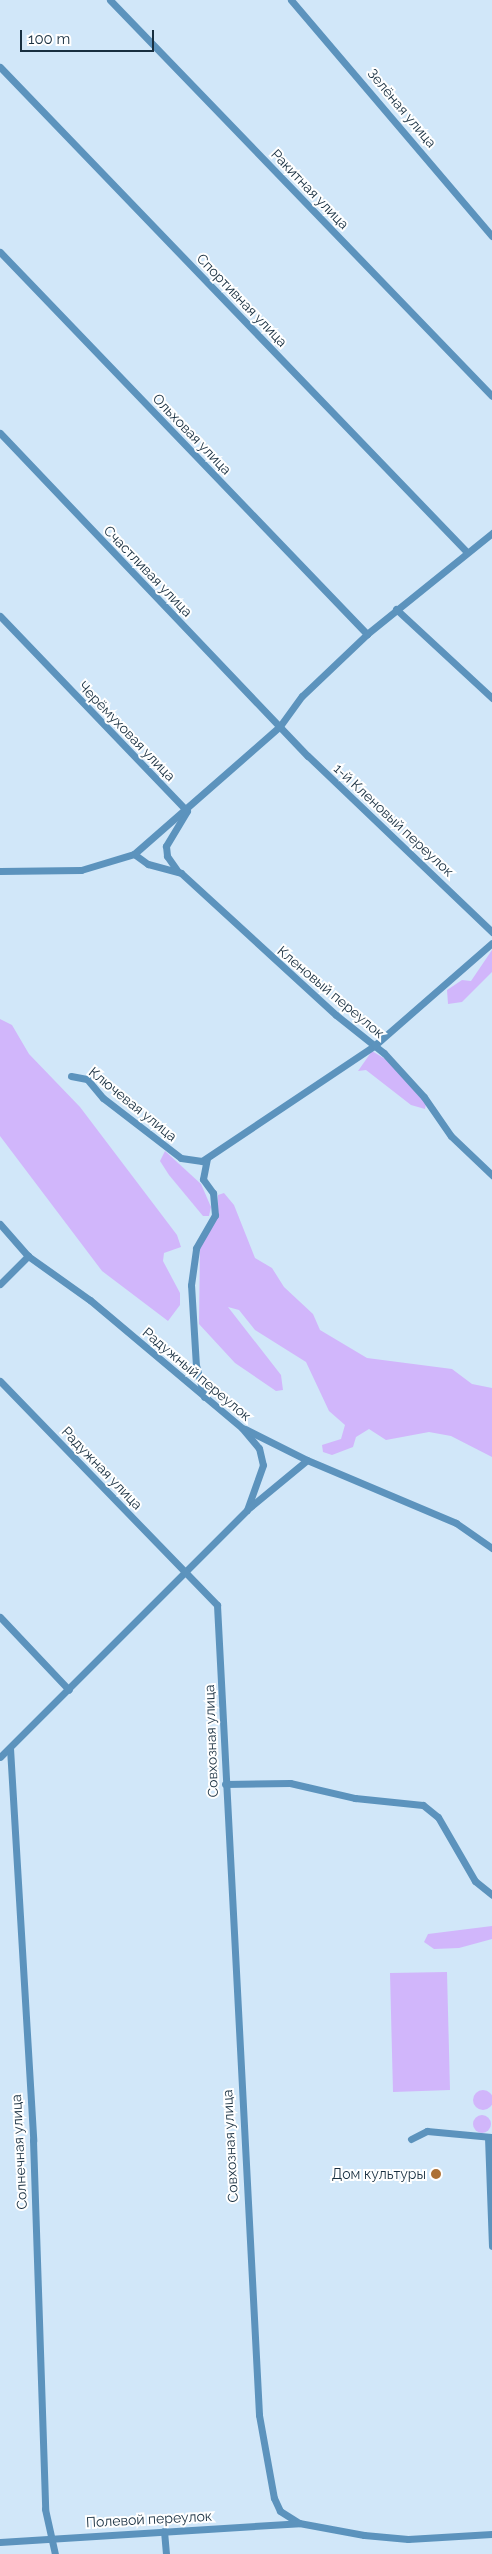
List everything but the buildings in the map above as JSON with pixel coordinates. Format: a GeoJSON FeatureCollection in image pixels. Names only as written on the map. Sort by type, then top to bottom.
{"type":"FeatureCollection","features":[{"type":"Feature","properties":{"kind":"street","name":"Ракитная улица"},"geometry":{"type":"LineString","coordinates":[[110,0],[492,396]]}},
{"type":"Feature","properties":{"kind":"street","name":"Зелёная улица"},"geometry":{"type":"LineString","coordinates":[[291,0],[492,236]]}},
{"type":"Feature","properties":{"kind":"street","name":"Спортивная улица"},"geometry":{"type":"LineString","coordinates":[[0,66],[466,551]]}},
{"type":"Feature","properties":{"kind":"street","name":"Ольховая улица"},"geometry":{"type":"LineString","coordinates":[[0,252],[367,634]]}},
{"type":"Feature","properties":{"kind":"street","name":"Счастливая улица"},"geometry":{"type":"LineString","coordinates":[[0,433],[280,726]]}},
{"type":"Feature","properties":{"kind":"street"},"geometry":{"type":"LineString","coordinates":[[0,871],[81,870],[134,854],[187,811],[280,726],[302,696],[367,634],[466,551],[492,532]]}},
{"type":"Feature","properties":{"kind":"street"},"geometry":{"type":"LineString","coordinates":[[396,609],[492,698]]}},
{"type":"Feature","properties":{"kind":"street","name":"Черёмуховая улица"},"geometry":{"type":"LineString","coordinates":[[0,616],[187,811]]}},
{"type":"Feature","properties":{"kind":"street","name":"1-й Кленовый переулок"},"geometry":{"type":"LineString","coordinates":[[280,726],[492,932]]}},
{"type":"Feature","properties":{"kind":"street"},"geometry":{"type":"LineString","coordinates":[[178,872],[166,856],[167,843],[187,811]]}},
{"type":"Feature","properties":{"kind":"street","name":"Кленовый переулок"},"geometry":{"type":"LineString","coordinates":[[134,854],[148,864],[178,872],[375,1045],[424,1097],[450,1136],[492,1175]]}},
{"type":"Feature","properties":{"kind":"street"},"geometry":{"type":"LineString","coordinates":[[205,1400],[196,1366],[191,1285],[196,1248],[215,1215],[213,1193],[203,1179],[206,1159],[375,1045],[492,943]]}},
{"type":"Feature","properties":{"kind":"street","name":"Ключевая улица"},"geometry":{"type":"LineString","coordinates":[[71,1076],[87,1080],[103,1098],[181,1158],[193,1162],[206,1159]]}},
{"type":"Feature","properties":{"kind":"street","name":"Радужный переулок"},"geometry":{"type":"LineString","coordinates":[[0,1224],[28,1256],[157,1355],[205,1400],[242,1428],[259,1448],[263,1465],[247,1510],[0,1757]]}},
{"type":"Feature","properties":{"kind":"street"},"geometry":{"type":"LineString","coordinates":[[0,1284],[28,1256]]}},
{"type":"Feature","properties":{"kind":"street","name":"Радужная улица"},"geometry":{"type":"LineString","coordinates":[[0,1381],[186,1572]]}},
{"type":"Feature","properties":{"kind":"street"},"geometry":{"type":"LineString","coordinates":[[242,1428],[307,1460],[447,1518],[492,1548]]}},
{"type":"Feature","properties":{"kind":"street"},"geometry":{"type":"LineString","coordinates":[[247,1510],[307,1460]]}},
{"type":"Feature","properties":{"kind":"street","name":"Совхозная улица"},"geometry":{"type":"LineString","coordinates":[[186,1572],[209,1593],[218,1612],[225,1784],[259,2416],[270,2489],[280,2511],[299,2523],[408,2539],[492,2534]]}},
{"type":"Feature","properties":{"kind":"street"},"geometry":{"type":"LineString","coordinates":[[0,1617],[69,1690]]}},
{"type":"Feature","properties":{"kind":"street","name":"Солнечная улица"},"geometry":{"type":"LineString","coordinates":[[10,1748],[8,1778],[33,2140],[45,2509],[54,2535],[55,2554]]}},
{"type":"Feature","properties":{"kind":"street"},"geometry":{"type":"LineString","coordinates":[[0,1777],[8,1778]]}},
{"type":"Feature","properties":{"kind":"street"},"geometry":{"type":"LineString","coordinates":[[225,1784],[290,1783],[355,1798],[422,1805],[438,1817],[475,1881],[492,1895]]}},
{"type":"Feature","properties":{"kind":"street"},"geometry":{"type":"LineString","coordinates":[[411,2139],[427,2131],[490,2137],[492,2246]]}},
{"type":"Feature","properties":{"kind":"street","name":"Полевой переулок"},"geometry":{"type":"LineString","coordinates":[[0,2542],[54,2535],[299,2523]]}},
{"type":"Feature","properties":{"kind":"street"},"geometry":{"type":"LineString","coordinates":[[164,2531],[166,2554]]}},
{"type":"Feature","properties":{"kind":"shaded area"},"geometry":{"type":"Polygon","coordinates":[[[492,950],[492,972],[462,1002],[448,1004],[447,990],[462,980],[471,981],[492,950]]]}},
{"type":"Feature","properties":{"kind":"shaded area"},"geometry":{"type":"Polygon","coordinates":[[[0,1019],[12,1025],[29,1054],[80,1107],[177,1235],[181,1247],[164,1253],[163,1261],[180,1293],[180,1305],[168,1321],[102,1271],[0,1136],[0,1019]]]}},
{"type":"Feature","properties":{"kind":"shaded area"},"geometry":{"type":"Polygon","coordinates":[[[372,1051],[387,1060],[426,1104],[425,1109],[411,1105],[366,1070],[358,1071],[372,1051]]]}},
{"type":"Feature","properties":{"kind":"shaded area"},"geometry":{"type":"Polygon","coordinates":[[[165,1151],[201,1184],[211,1207],[209,1216],[203,1216],[169,1175],[160,1161],[165,1151]]]}},
{"type":"Feature","properties":{"kind":"shaded area"},"geometry":{"type":"Polygon","coordinates":[[[224,1193],[234,1205],[255,1258],[272,1268],[284,1287],[313,1314],[320,1330],[367,1358],[452,1369],[472,1384],[492,1388],[492,1457],[451,1436],[429,1432],[386,1440],[369,1429],[356,1437],[353,1447],[332,1455],[323,1452],[322,1445],[341,1439],[345,1425],[329,1411],[306,1362],[255,1330],[239,1310],[228,1307],[281,1375],[283,1390],[276,1391],[235,1363],[199,1324],[200,1244],[217,1216],[218,1195],[224,1193]]]}},
{"type":"Feature","properties":{"kind":"shaded area"},"geometry":{"type":"Polygon","coordinates":[[[492,1926],[492,1939],[459,1948],[434,1949],[424,1942],[428,1934],[492,1926]]]}},
{"type":"Feature","properties":{"kind":"shaded area"},"geometry":{"type":"Polygon","coordinates":[[[447,1972],[450,2090],[393,2092],[390,1973],[447,1972]]]}},
{"type":"Feature","properties":{"kind":"shaded area"},"geometry":{"type":"Polygon","coordinates":[[[483,2090],[490,2093],[493,2100],[490,2107],[483,2110],[476,2107],[473,2100],[476,2093],[483,2090]]]}},
{"type":"Feature","properties":{"kind":"shaded area"},"geometry":{"type":"Polygon","coordinates":[[[482,2115],[488,2118],[491,2124],[488,2130],[482,2133],[476,2130],[473,2124],[476,2118],[482,2115]]]}},
{"type":"Feature","properties":{"kind":"place","name":"Дом культуры"},"geometry":{"type":"Point","coordinates":[436,2174]}}]}
